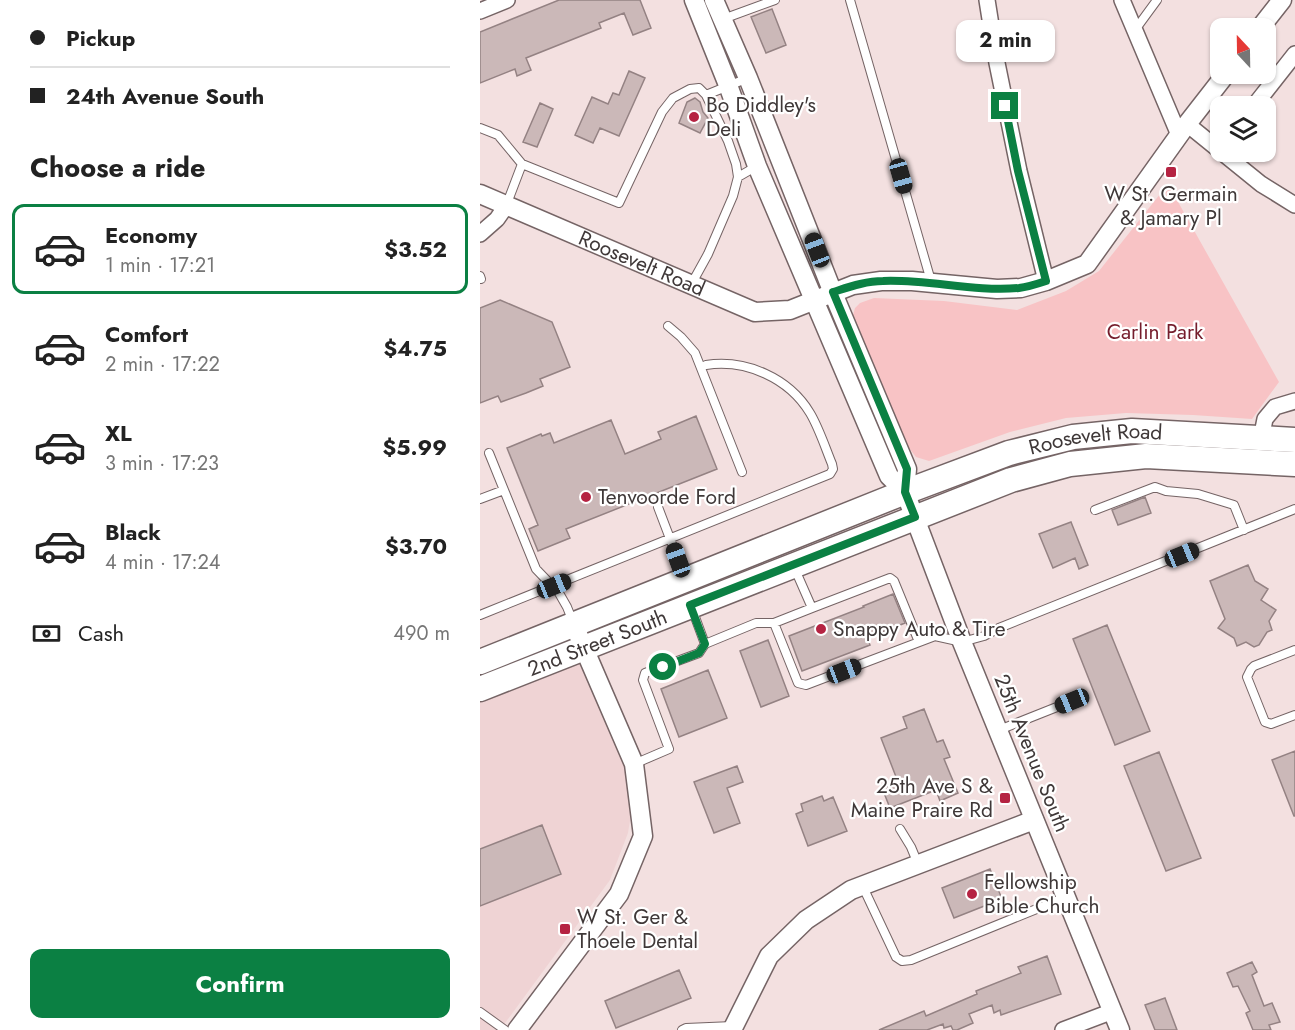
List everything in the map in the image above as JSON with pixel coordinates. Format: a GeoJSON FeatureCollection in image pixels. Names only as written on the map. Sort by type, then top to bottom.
{"type":"FeatureCollection","features":[{"type":"Feature","properties":{"kind":"main road","name":"Roosevelt Road"},"geometry":{"type":"LineString","coordinates":[[905,492],[1010,453],[1072,437],[1132,431],[1295,440]]}},
{"type":"Feature","properties":{"kind":"main road","name":"Roosevelt Road"},"geometry":{"type":"LineString","coordinates":[[915,517],[1011,480],[1070,464],[1146,456],[1295,464]]}},
{"type":"Feature","properties":{"kind":"main road","name":"2nd Street South"},"geometry":{"type":"LineString","coordinates":[[480,662],[905,492]]}},
{"type":"Feature","properties":{"kind":"main road","name":"2nd Street South"},"geometry":{"type":"LineString","coordinates":[[480,690],[915,517]]}},
{"type":"Feature","properties":{"kind":"street"},"geometry":{"type":"LineString","coordinates":[[480,11],[507,0]]}},
{"type":"Feature","properties":{"kind":"street","name":"25th Avenue South"},"geometry":{"type":"LineString","coordinates":[[694,0],[757,166],[813,300],[889,476],[905,492],[962,642],[1120,1030]]}},
{"type":"Feature","properties":{"kind":"street","name":"25th Avenue South"},"geometry":{"type":"LineString","coordinates":[[714,0],[907,469],[905,492]]}},
{"type":"Feature","properties":{"kind":"street"},"geometry":{"type":"LineString","coordinates":[[987,0],[1018,171],[1046,281]]}},
{"type":"Feature","properties":{"kind":"street"},"geometry":{"type":"LineString","coordinates":[[1122,0],[1134,31],[1183,130],[1210,144]]}},
{"type":"Feature","properties":{"kind":"street"},"geometry":{"type":"LineString","coordinates":[[1268,18],[1282,0]]}},
{"type":"Feature","properties":{"kind":"street"},"geometry":{"type":"LineString","coordinates":[[1262,96],[1295,54]]}},
{"type":"Feature","properties":{"kind":"street","name":"Roosevelt Road"},"geometry":{"type":"LineString","coordinates":[[480,194],[755,312],[790,310],[853,285],[881,280],[997,289],[1021,288],[1046,281],[1087,264],[1218,84]]}},
{"type":"Feature","properties":{"kind":"street"},"geometry":{"type":"LineString","coordinates":[[1235,162],[1261,184],[1295,205]]}},
{"type":"Feature","properties":{"kind":"street"},"geometry":{"type":"LineString","coordinates":[[480,234],[498,219],[506,206]]}},
{"type":"Feature","properties":{"kind":"street"},"geometry":{"type":"LineString","coordinates":[[1261,439],[1264,419],[1275,407],[1295,401]]}},
{"type":"Feature","properties":{"kind":"street"},"geometry":{"type":"LineString","coordinates":[[517,1030],[619,894],[642,836],[634,764],[574,624]]}},
{"type":"Feature","properties":{"kind":"street"},"geometry":{"type":"LineString","coordinates":[[733,1028],[769,956],[806,920],[856,888],[1034,820]]}},
{"type":"Feature","properties":{"kind":"street"},"geometry":{"type":"LineString","coordinates":[[1063,1030],[1113,1011]]}},
{"type":"Feature","properties":{"kind":"lane"},"geometry":{"type":"LineString","coordinates":[[722,20],[775,0]]}},
{"type":"Feature","properties":{"kind":"lane"},"geometry":{"type":"LineString","coordinates":[[850,0],[931,283]]}},
{"type":"Feature","properties":{"kind":"lane"},"geometry":{"type":"LineString","coordinates":[[1134,31],[1157,0]]}},
{"type":"Feature","properties":{"kind":"lane"},"geometry":{"type":"LineString","coordinates":[[706,96],[748,78]]}},
{"type":"Feature","properties":{"kind":"lane"},"geometry":{"type":"LineString","coordinates":[[480,128],[498,135],[522,164],[619,203],[662,112],[673,98],[690,89],[699,88],[706,96],[728,141],[738,177],[733,196],[708,254],[691,285]]}},
{"type":"Feature","properties":{"kind":"lane"},"geometry":{"type":"LineString","coordinates":[[506,206],[522,164]]}},
{"type":"Feature","properties":{"kind":"lane"},"geometry":{"type":"LineString","coordinates":[[738,177],[757,166]]}},
{"type":"Feature","properties":{"kind":"lane"},"geometry":{"type":"LineString","coordinates":[[668,326],[695,353],[742,472]]}},
{"type":"Feature","properties":{"kind":"lane"},"geometry":{"type":"LineString","coordinates":[[480,615],[825,478],[830,474],[833,469],[832,464],[810,413],[787,388],[766,374],[744,366],[717,364],[706,366]]}},
{"type":"Feature","properties":{"kind":"lane"},"geometry":{"type":"LineString","coordinates":[[489,453],[536,569],[554,586],[574,624]]}},
{"type":"Feature","properties":{"kind":"lane"},"geometry":{"type":"LineString","coordinates":[[1095,510],[1155,487],[1228,502],[1234,505],[1244,530]]}},
{"type":"Feature","properties":{"kind":"lane"},"geometry":{"type":"LineString","coordinates":[[480,499],[504,490]]}},
{"type":"Feature","properties":{"kind":"lane"},"geometry":{"type":"LineString","coordinates":[[658,507],[685,581]]}},
{"type":"Feature","properties":{"kind":"lane"},"geometry":{"type":"LineString","coordinates":[[774,622],[798,683],[806,685],[935,636],[962,642],[984,636],[1295,510]]}},
{"type":"Feature","properties":{"kind":"lane"},"geometry":{"type":"LineString","coordinates":[[794,565],[812,608]]}},
{"type":"Feature","properties":{"kind":"lane"},"geometry":{"type":"LineString","coordinates":[[634,764],[669,749],[643,680],[645,674],[699,653],[705,644],[756,623],[774,622],[890,578],[894,580],[920,642]]}},
{"type":"Feature","properties":{"kind":"lane"},"geometry":{"type":"LineString","coordinates":[[690,605],[705,644]]}},
{"type":"Feature","properties":{"kind":"lane"},"geometry":{"type":"LineString","coordinates":[[1295,650],[1254,666],[1247,677],[1265,722],[1271,724],[1295,715]]}},
{"type":"Feature","properties":{"kind":"lane"},"geometry":{"type":"LineString","coordinates":[[998,731],[1072,701]]}},
{"type":"Feature","properties":{"kind":"lane"},"geometry":{"type":"LineString","coordinates":[[900,829],[918,864]]}},
{"type":"Feature","properties":{"kind":"lane"},"geometry":{"type":"LineString","coordinates":[[856,888],[896,957],[902,961],[911,960],[1066,897]]}},
{"type":"Feature","properties":{"kind":"lane"},"geometry":{"type":"LineString","coordinates":[[480,1012],[505,1030]]}},
{"type":"Feature","properties":{"kind":"lane"},"geometry":{"type":"LineString","coordinates":[[684,1029],[733,1028]]}},
{"type":"Feature","properties":{"kind":"shaded area"},"geometry":{"type":"Polygon","coordinates":[[[581,662],[628,774],[633,802],[628,833],[610,880],[500,1030],[480,1030],[480,702],[581,662]]]}},
{"type":"Feature","properties":{"kind":"green space","name":"Carlin Park"},"geometry":{"type":"Polygon","coordinates":[[[1168,184],[1279,382],[1252,419],[1126,413],[1066,418],[1010,432],[929,461],[916,457],[909,448],[853,315],[855,308],[860,303],[874,298],[944,301],[1017,310],[1066,291],[1099,271],[1168,184]]]}},
{"type":"Feature","properties":{"kind":"building"},"geometry":{"type":"Polygon","coordinates":[[[559,0],[640,0],[651,28],[633,35],[624,13],[599,23],[601,28],[526,58],[531,70],[517,76],[515,69],[480,83],[480,32],[559,0]]]}},
{"type":"Feature","properties":{"kind":"building"},"geometry":{"type":"Polygon","coordinates":[[[772,9],[786,45],[766,53],[751,17],[772,9]]]}},
{"type":"Feature","properties":{"kind":"building"},"geometry":{"type":"Polygon","coordinates":[[[629,71],[645,78],[619,136],[600,128],[593,143],[575,135],[592,97],[608,104],[613,93],[619,95],[629,71]]]}},
{"type":"Feature","properties":{"kind":"building","name":"Bo Diddley's Deli"},"geometry":{"type":"Polygon","coordinates":[[[695,98],[700,102],[708,118],[700,133],[679,123],[687,102],[695,98]]]}},
{"type":"Feature","properties":{"kind":"building"},"geometry":{"type":"Polygon","coordinates":[[[540,103],[553,109],[537,147],[523,142],[540,103]]]}},
{"type":"Feature","properties":{"kind":"building"},"geometry":{"type":"Polygon","coordinates":[[[500,300],[552,322],[570,367],[540,379],[543,386],[526,393],[501,402],[498,396],[480,403],[480,308],[500,300]]]}},
{"type":"Feature","properties":{"kind":"building","name":"Tenvoorde Ford"},"geometry":{"type":"Polygon","coordinates":[[[696,416],[717,469],[566,529],[570,538],[538,551],[529,529],[538,525],[507,448],[541,434],[542,436],[550,433],[554,443],[611,420],[625,454],[661,439],[658,432],[696,416]]]}},
{"type":"Feature","properties":{"kind":"building"},"geometry":{"type":"Polygon","coordinates":[[[1145,497],[1151,513],[1118,525],[1112,510],[1145,497]]]}},
{"type":"Feature","properties":{"kind":"building"},"geometry":{"type":"Polygon","coordinates":[[[1071,522],[1088,565],[1079,569],[1075,558],[1053,568],[1039,534],[1071,522]]]}},
{"type":"Feature","properties":{"kind":"building"},"geometry":{"type":"Polygon","coordinates":[[[1248,565],[1255,581],[1268,589],[1261,600],[1276,610],[1269,621],[1272,630],[1267,632],[1259,645],[1254,647],[1246,642],[1237,646],[1234,638],[1218,628],[1225,619],[1210,581],[1248,565]]]}},
{"type":"Feature","properties":{"kind":"building"},"geometry":{"type":"Polygon","coordinates":[[[893,594],[905,623],[867,638],[870,645],[802,671],[789,636],[893,594]]]}},
{"type":"Feature","properties":{"kind":"building"},"geometry":{"type":"Polygon","coordinates":[[[1107,625],[1150,731],[1115,745],[1073,639],[1107,625]]]}},
{"type":"Feature","properties":{"kind":"building"},"geometry":{"type":"Polygon","coordinates":[[[768,640],[789,696],[761,707],[740,651],[768,640]]]}},
{"type":"Feature","properties":{"kind":"building"},"geometry":{"type":"Polygon","coordinates":[[[708,670],[727,718],[679,737],[661,689],[708,670]]]}},
{"type":"Feature","properties":{"kind":"building"},"geometry":{"type":"Polygon","coordinates":[[[924,709],[937,742],[943,740],[950,757],[944,759],[958,793],[940,801],[936,790],[890,808],[882,788],[898,782],[881,738],[907,728],[903,717],[924,709]]]}},
{"type":"Feature","properties":{"kind":"building"},"geometry":{"type":"Polygon","coordinates":[[[1295,751],[1295,816],[1294,816],[1272,760],[1295,751]]]}},
{"type":"Feature","properties":{"kind":"building"},"geometry":{"type":"Polygon","coordinates":[[[1159,752],[1201,858],[1166,871],[1124,766],[1159,752]]]}},
{"type":"Feature","properties":{"kind":"building"},"geometry":{"type":"Polygon","coordinates":[[[737,766],[743,782],[727,788],[740,823],[714,833],[694,782],[737,766]]]}},
{"type":"Feature","properties":{"kind":"building"},"geometry":{"type":"Polygon","coordinates":[[[822,796],[824,801],[833,797],[847,831],[808,846],[796,814],[803,811],[801,804],[822,796]]]}},
{"type":"Feature","properties":{"kind":"building"},"geometry":{"type":"Polygon","coordinates":[[[542,825],[561,874],[480,906],[480,849],[542,825]]]}},
{"type":"Feature","properties":{"kind":"building","name":"Fellowship Bible Church"},"geometry":{"type":"Polygon","coordinates":[[[990,869],[1002,899],[954,918],[942,888],[990,869]]]}},
{"type":"Feature","properties":{"kind":"building"},"geometry":{"type":"Polygon","coordinates":[[[1047,956],[1061,994],[1001,1015],[1000,1010],[994,1013],[992,1005],[969,1014],[973,1023],[957,1030],[953,1030],[951,1026],[944,1028],[943,1024],[927,1030],[879,1030],[924,1011],[926,1016],[977,994],[976,991],[1021,973],[1018,967],[1047,956]]]}},
{"type":"Feature","properties":{"kind":"building"},"geometry":{"type":"Polygon","coordinates":[[[1252,962],[1257,972],[1252,975],[1264,1006],[1272,1003],[1280,1022],[1269,1025],[1271,1030],[1253,1030],[1246,1013],[1250,1011],[1238,986],[1233,987],[1227,973],[1252,962]]]}},
{"type":"Feature","properties":{"kind":"building"},"geometry":{"type":"Polygon","coordinates":[[[679,970],[691,998],[616,1028],[605,1001],[679,970]]]}},
{"type":"Feature","properties":{"kind":"building"},"geometry":{"type":"Polygon","coordinates":[[[1165,998],[1177,1030],[1155,1030],[1145,1005],[1165,998]]]}},
{"type":"Feature","properties":{"kind":"place","name":"Bo Diddley's Deli"},"geometry":{"type":"Point","coordinates":[694,117]}},
{"type":"Feature","properties":{"kind":"place","name":"W St. Germain & Jamary Pl"},"geometry":{"type":"Point","coordinates":[1171,172]}},
{"type":"Feature","properties":{"kind":"place","name":"Tenvoorde Ford"},"geometry":{"type":"Point","coordinates":[586,497]}},
{"type":"Feature","properties":{"kind":"place","name":"Snappy Auto & Tire"},"geometry":{"type":"Point","coordinates":[821,629]}},
{"type":"Feature","properties":{"kind":"place","name":"25th Ave S & Maine Praire Rd"},"geometry":{"type":"Point","coordinates":[1005,798]}},
{"type":"Feature","properties":{"kind":"place","name":"Fellowship Bible Church"},"geometry":{"type":"Point","coordinates":[972,894]}},
{"type":"Feature","properties":{"kind":"place","name":"W St. Ger & Thoele Dental"},"geometry":{"type":"Point","coordinates":[565,929]}},
{"type":"Feature","properties":{"kind":"route"},"geometry":{"type":"LineString","coordinates":[[663,667],[699,653],[705,644],[690,605],[915,517],[905,492],[907,469],[833,292],[853,285],[881,280],[997,289],[1021,288],[1046,281],[1018,171],[1005,106]]}}]}
